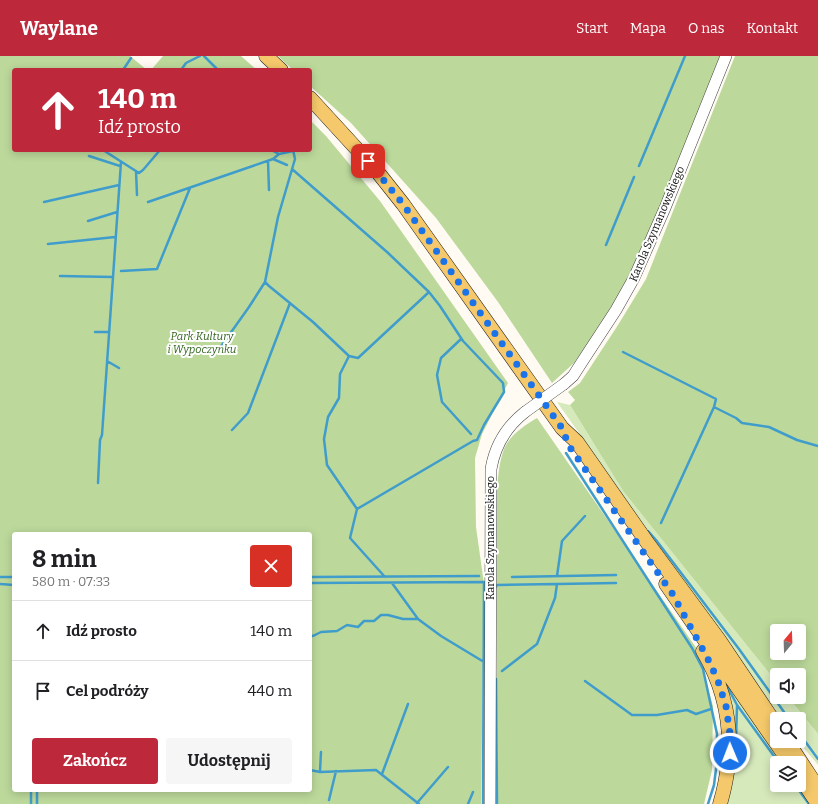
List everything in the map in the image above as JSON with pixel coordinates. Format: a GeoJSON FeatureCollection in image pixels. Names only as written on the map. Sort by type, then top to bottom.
{"type":"FeatureCollection","features":[{"type":"Feature","properties":{"kind":"main road"},"geometry":{"type":"LineString","coordinates":[[266,56],[279,68]]}},
{"type":"Feature","properties":{"kind":"main road"},"geometry":{"type":"LineString","coordinates":[[312,100],[376,170],[403,204],[562,428],[576,442],[719,640],[770,715]]}},
{"type":"Feature","properties":{"kind":"main road"},"geometry":{"type":"LineString","coordinates":[[562,428],[569,446],[785,756]]}},
{"type":"Feature","properties":{"kind":"main road"},"geometry":{"type":"LineString","coordinates":[[672,593],[709,661],[718,681],[726,706],[730,734],[730,753],[728,772],[720,804]]}},
{"type":"Feature","properties":{"kind":"main road"},"geometry":{"type":"LineString","coordinates":[[764,706],[770,713]]}},
{"type":"Feature","properties":{"kind":"main road"},"geometry":{"type":"LineString","coordinates":[[792,748],[818,788]]}},
{"type":"Feature","properties":{"kind":"main road"},"geometry":{"type":"LineString","coordinates":[[798,748],[818,773]]}},
{"type":"Feature","properties":{"kind":"main road"},"geometry":{"type":"LineString","coordinates":[[806,786],[818,804]]}},
{"type":"Feature","properties":{"kind":"street","name":"Karola Szymanowskiego"},"geometry":{"type":"LineString","coordinates":[[490,804],[491,469],[494,453],[502,437],[512,423],[573,376],[616,310],[634,278],[665,208],[726,56]]}},
{"type":"Feature","properties":{"kind":"green space","name":"Park Kultury i Wypoczynku"},"geometry":{"type":"Polygon","coordinates":[[[0,56],[130,56],[145,68],[12,68],[12,152],[312,152],[312,122],[326,136],[380,201],[508,383],[482,434],[475,458],[476,527],[484,584],[481,804],[0,804],[0,56]]]}},
{"type":"Feature","properties":{"kind":"green space"},"geometry":{"type":"Polygon","coordinates":[[[163,56],[241,56],[255,68],[153,68],[163,56]]]}},
{"type":"Feature","properties":{"kind":"green space"},"geometry":{"type":"Polygon","coordinates":[[[278,56],[722,56],[681,162],[631,275],[604,322],[574,363],[552,383],[498,302],[436,218],[351,123],[312,88],[312,68],[291,68],[278,56]]]}},
{"type":"Feature","properties":{"kind":"green space"},"geometry":{"type":"Polygon","coordinates":[[[735,56],[818,56],[818,734],[806,719],[806,712],[800,712],[794,704],[806,704],[806,668],[770,668],[770,674],[623,491],[570,405],[575,400],[568,392],[580,383],[646,279],[735,56]]]}},
{"type":"Feature","properties":{"kind":"green space"},"geometry":{"type":"Polygon","coordinates":[[[557,402],[570,405],[623,491],[770,674],[770,702],[557,402]]]}},
{"type":"Feature","properties":{"kind":"green space"},"geometry":{"type":"Polygon","coordinates":[[[537,418],[697,649],[713,706],[712,770],[704,804],[498,804],[497,485],[504,449],[510,439],[518,431],[537,418]]]}},
{"type":"Feature","properties":{"kind":"green space"},"geometry":{"type":"Polygon","coordinates":[[[720,671],[770,744],[770,748],[773,748],[778,756],[770,756],[770,792],[803,792],[811,804],[724,804],[726,796],[720,671]]]}},
{"type":"Feature","properties":{"kind":"green space"},"geometry":{"type":"Polygon","coordinates":[[[771,704],[794,704],[800,712],[777,712],[771,704]]]}},
{"type":"Feature","properties":{"kind":"green space"},"geometry":{"type":"Polygon","coordinates":[[[806,719],[818,734],[818,765],[804,748],[806,748],[806,719]]]}},
{"type":"Feature","properties":{"kind":"waterway"},"geometry":{"type":"LineString","coordinates":[[182,68],[186,63],[200,56]]}},
{"type":"Feature","properties":{"kind":"waterway"},"geometry":{"type":"LineString","coordinates":[[204,56],[216,68]]}},
{"type":"Feature","properties":{"kind":"waterway"},"geometry":{"type":"LineString","coordinates":[[639,166],[685,56]]}},
{"type":"Feature","properties":{"kind":"waterway"},"geometry":{"type":"LineString","coordinates":[[124,68],[131,58]]}},
{"type":"Feature","properties":{"kind":"waterway"},"geometry":{"type":"LineString","coordinates":[[106,152],[139,173],[158,152]]}},
{"type":"Feature","properties":{"kind":"waterway"},"geometry":{"type":"LineString","coordinates":[[275,152],[279,154]]}},
{"type":"Feature","properties":{"kind":"waterway"},"geometry":{"type":"LineString","coordinates":[[148,202],[273,159],[279,154],[288,152]]}},
{"type":"Feature","properties":{"kind":"waterway"},"geometry":{"type":"LineString","coordinates":[[293,152],[295,159],[278,217],[265,282],[313,322],[349,356],[358,358],[429,292]]}},
{"type":"Feature","properties":{"kind":"waterway"},"geometry":{"type":"LineString","coordinates":[[89,156],[120,166]]}},
{"type":"Feature","properties":{"kind":"waterway"},"geometry":{"type":"LineString","coordinates":[[273,159],[287,165]]}},
{"type":"Feature","properties":{"kind":"waterway"},"geometry":{"type":"LineString","coordinates":[[268,161],[269,190]]}},
{"type":"Feature","properties":{"kind":"waterway"},"geometry":{"type":"LineString","coordinates":[[98,483],[121,162]]}},
{"type":"Feature","properties":{"kind":"waterway"},"geometry":{"type":"LineString","coordinates":[[292,169],[387,252],[429,292],[463,341],[503,383],[504,392],[484,425],[477,440],[357,509],[350,538],[385,577]]}},
{"type":"Feature","properties":{"kind":"waterway"},"geometry":{"type":"LineString","coordinates":[[136,171],[137,195]]}},
{"type":"Feature","properties":{"kind":"waterway"},"geometry":{"type":"LineString","coordinates":[[606,245],[634,177]]}},
{"type":"Feature","properties":{"kind":"waterway"},"geometry":{"type":"LineString","coordinates":[[44,202],[119,185]]}},
{"type":"Feature","properties":{"kind":"waterway"},"geometry":{"type":"LineString","coordinates":[[121,271],[157,269],[190,188]]}},
{"type":"Feature","properties":{"kind":"waterway"},"geometry":{"type":"LineString","coordinates":[[88,221],[117,212]]}},
{"type":"Feature","properties":{"kind":"waterway"},"geometry":{"type":"LineString","coordinates":[[48,244],[115,237]]}},
{"type":"Feature","properties":{"kind":"waterway"},"geometry":{"type":"LineString","coordinates":[[60,276],[113,277]]}},
{"type":"Feature","properties":{"kind":"waterway"},"geometry":{"type":"LineString","coordinates":[[217,352],[265,282]]}},
{"type":"Feature","properties":{"kind":"waterway"},"geometry":{"type":"LineString","coordinates":[[232,430],[248,413],[290,303]]}},
{"type":"Feature","properties":{"kind":"waterway"},"geometry":{"type":"LineString","coordinates":[[95,332],[109,332]]}},
{"type":"Feature","properties":{"kind":"waterway"},"geometry":{"type":"LineString","coordinates":[[461,339],[441,358],[437,375],[442,402],[471,434]]}},
{"type":"Feature","properties":{"kind":"waterway"},"geometry":{"type":"LineString","coordinates":[[623,352],[716,399],[714,407],[736,418],[742,423],[769,427],[797,440],[818,446]]}},
{"type":"Feature","properties":{"kind":"waterway"},"geometry":{"type":"LineString","coordinates":[[349,356],[340,374],[339,398],[328,417],[324,439],[327,465],[357,509]]}},
{"type":"Feature","properties":{"kind":"waterway"},"geometry":{"type":"LineString","coordinates":[[107,361],[119,368]]}},
{"type":"Feature","properties":{"kind":"waterway"},"geometry":{"type":"LineString","coordinates":[[661,523],[714,407]]}},
{"type":"Feature","properties":{"kind":"waterway"},"geometry":{"type":"LineString","coordinates":[[566,453],[692,648],[703,669],[717,734],[717,761],[714,785],[708,804]]}},
{"type":"Feature","properties":{"kind":"waterway"},"geometry":{"type":"LineString","coordinates":[[557,576],[562,541],[585,516]]}},
{"type":"Feature","properties":{"kind":"waterway"},"geometry":{"type":"LineString","coordinates":[[648,531],[739,649],[784,712]]}},
{"type":"Feature","properties":{"kind":"waterway"},"geometry":{"type":"LineString","coordinates":[[512,577],[616,575]]}},
{"type":"Feature","properties":{"kind":"waterway"},"geometry":{"type":"LineString","coordinates":[[312,577],[479,576]]}},
{"type":"Feature","properties":{"kind":"waterway"},"geometry":{"type":"LineString","coordinates":[[0,577],[12,577]]}},
{"type":"Feature","properties":{"kind":"waterway"},"geometry":{"type":"LineString","coordinates":[[312,583],[484,582],[483,804]]}},
{"type":"Feature","properties":{"kind":"waterway"},"geometry":{"type":"LineString","coordinates":[[392,583],[418,619]]}},
{"type":"Feature","properties":{"kind":"waterway"},"geometry":{"type":"LineString","coordinates":[[557,584],[616,583]]}},
{"type":"Feature","properties":{"kind":"waterway"},"geometry":{"type":"LineString","coordinates":[[0,584],[12,585]]}},
{"type":"Feature","properties":{"kind":"waterway"},"geometry":{"type":"LineString","coordinates":[[495,588],[497,585],[557,584],[555,598],[537,644],[502,671]]}},
{"type":"Feature","properties":{"kind":"waterway"},"geometry":{"type":"LineString","coordinates":[[312,636],[321,632],[337,631],[347,625],[358,627],[364,621],[374,621],[381,615],[388,615],[403,619],[418,619],[441,636],[484,662]]}},
{"type":"Feature","properties":{"kind":"waterway"},"geometry":{"type":"LineString","coordinates":[[496,679],[497,804]]}},
{"type":"Feature","properties":{"kind":"waterway"},"geometry":{"type":"LineString","coordinates":[[585,681],[632,715],[657,715],[687,710],[696,714],[711,709]]}},
{"type":"Feature","properties":{"kind":"waterway"},"geometry":{"type":"LineString","coordinates":[[726,684],[737,705],[774,756]]}},
{"type":"Feature","properties":{"kind":"waterway"},"geometry":{"type":"LineString","coordinates":[[382,774],[408,704]]}},
{"type":"Feature","properties":{"kind":"waterway"},"geometry":{"type":"LineString","coordinates":[[736,740],[737,706]]}},
{"type":"Feature","properties":{"kind":"waterway"},"geometry":{"type":"LineString","coordinates":[[806,743],[818,759]]}},
{"type":"Feature","properties":{"kind":"waterway"},"geometry":{"type":"LineString","coordinates":[[320,771],[321,752]]}},
{"type":"Feature","properties":{"kind":"waterway"},"geometry":{"type":"LineString","coordinates":[[417,803],[448,767]]}},
{"type":"Feature","properties":{"kind":"waterway"},"geometry":{"type":"LineString","coordinates":[[312,770],[320,772],[376,770],[419,804]]}},
{"type":"Feature","properties":{"kind":"waterway"},"geometry":{"type":"LineString","coordinates":[[329,800],[336,771]]}},
{"type":"Feature","properties":{"kind":"waterway"},"geometry":{"type":"LineString","coordinates":[[31,792],[31,804]]}},
{"type":"Feature","properties":{"kind":"waterway"},"geometry":{"type":"LineString","coordinates":[[37,792],[37,804]]}},
{"type":"Feature","properties":{"kind":"waterway"},"geometry":{"type":"LineString","coordinates":[[468,804],[473,792]]}},
{"type":"Feature","properties":{"kind":"waterway"},"geometry":{"type":"LineString","coordinates":[[800,792],[809,804]]}},
{"type":"Feature","properties":{"kind":"route"},"geometry":{"type":"LineString","coordinates":[[368,161],[403,204],[478,308],[562,428],[569,446],[672,593],[709,661],[718,681],[726,706],[730,734],[730,753]]}}]}
